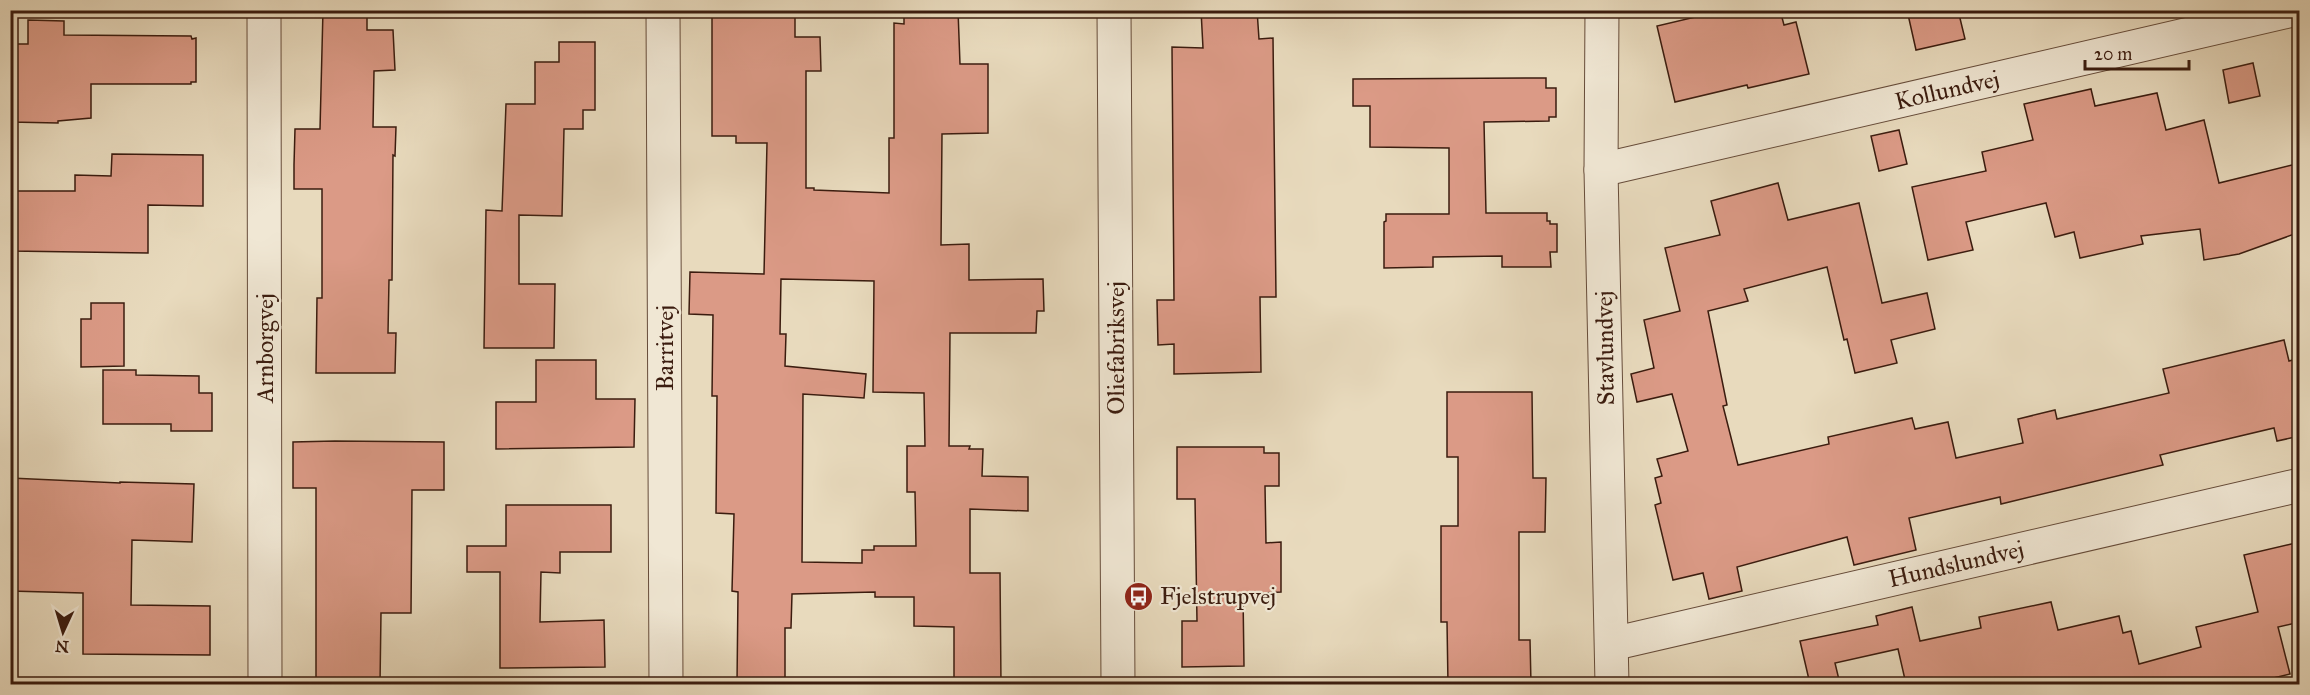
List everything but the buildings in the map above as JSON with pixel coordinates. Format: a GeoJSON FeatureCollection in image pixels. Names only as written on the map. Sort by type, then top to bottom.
{"type":"FeatureCollection","features":[{"type":"Feature","properties":{"kind":"street","name":"Arnborgvej"},"geometry":{"type":"LineString","coordinates":[[264,10],[265,684]]}},
{"type":"Feature","properties":{"kind":"street","name":"Barritvej"},"geometry":{"type":"LineString","coordinates":[[663,10],[666,684]]}},
{"type":"Feature","properties":{"kind":"street","name":"Oliefabriksvej"},"geometry":{"type":"LineString","coordinates":[[1114,10],[1118,684]]}},
{"type":"Feature","properties":{"kind":"street","name":"Stavlundvej"},"geometry":{"type":"LineString","coordinates":[[1602,10],[1602,170],[1612,684]]}},
{"type":"Feature","properties":{"kind":"street","name":"Kollundvej"},"geometry":{"type":"LineString","coordinates":[[1602,170],[2293,10]]}},
{"type":"Feature","properties":{"kind":"street","name":"Hundslundvej"},"geometry":{"type":"LineString","coordinates":[[1612,644],[2300,485]]}},
{"type":"Feature","properties":{"kind":"place","name":"Fjelstrupvej"},"geometry":{"type":"Point","coordinates":[1139,596]}}]}
